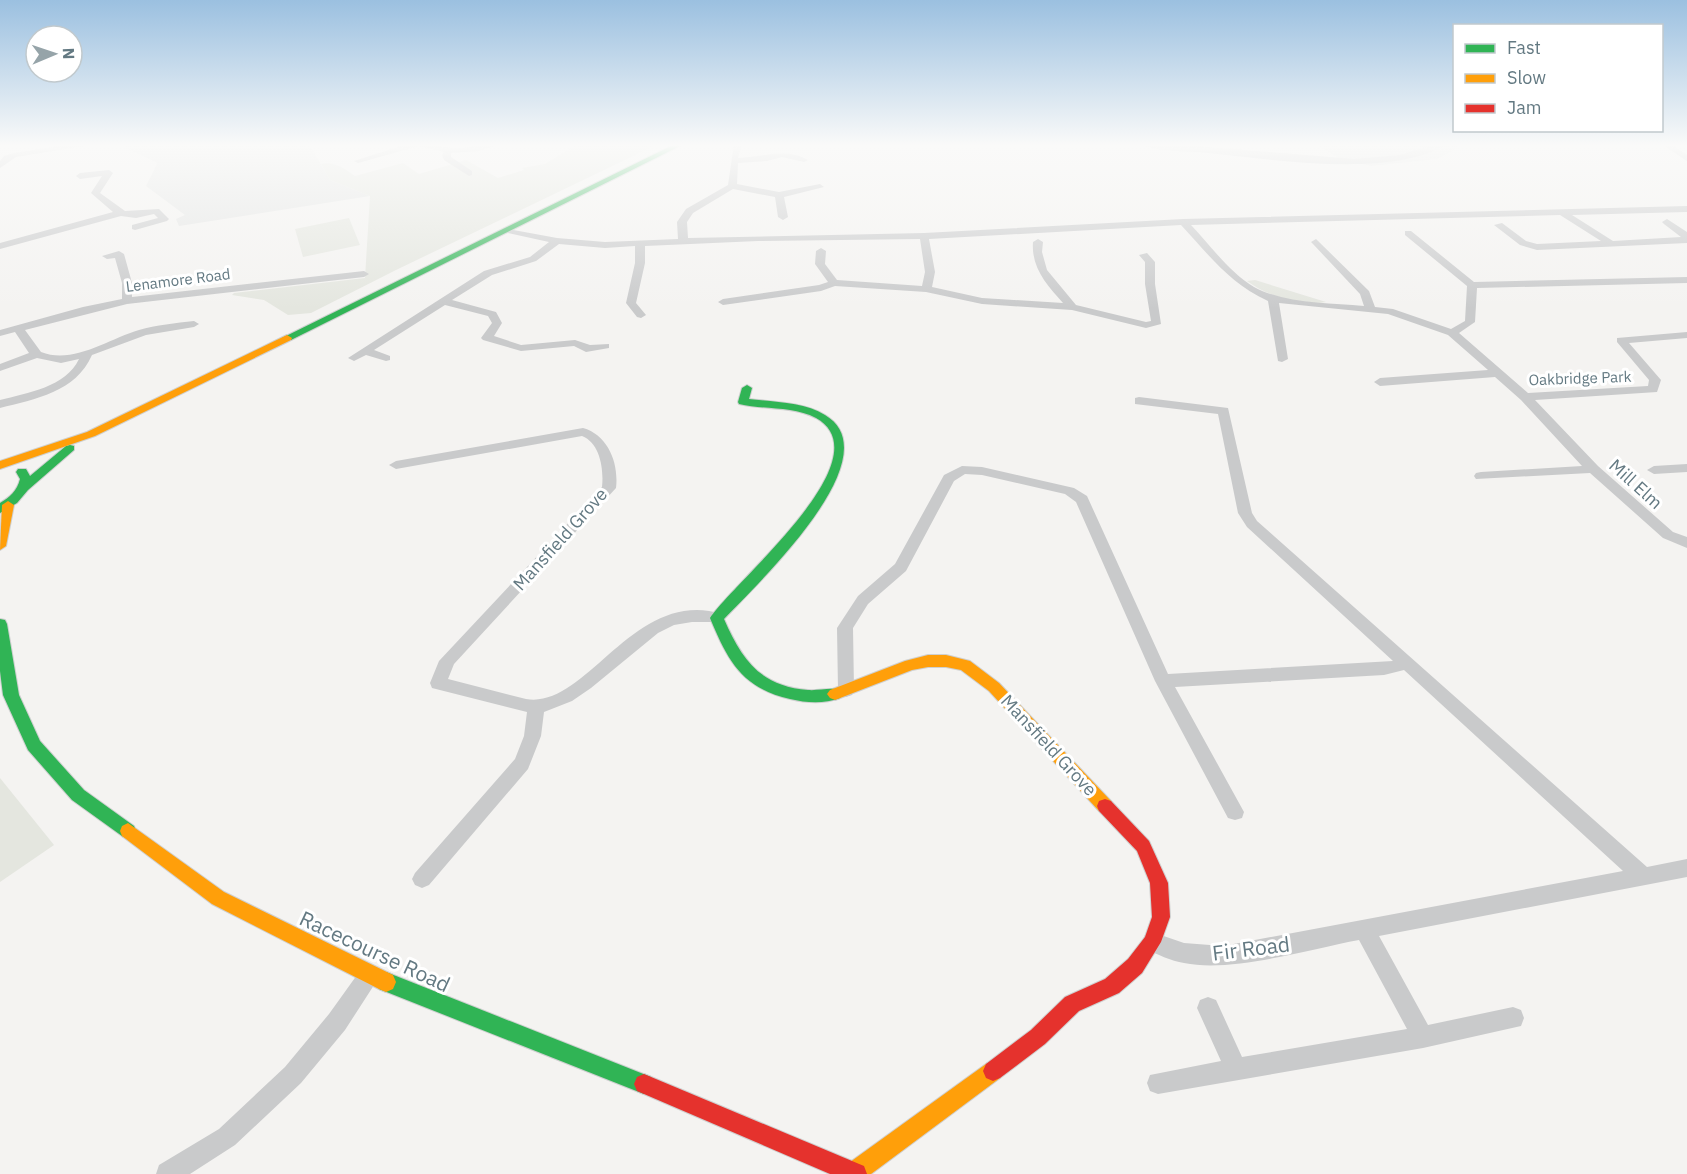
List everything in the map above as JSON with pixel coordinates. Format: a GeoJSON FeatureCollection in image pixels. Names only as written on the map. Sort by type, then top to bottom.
{"type":"FeatureCollection","features":[{"type":"Feature","properties":{"kind":"main road"},"geometry":{"type":"LineString","coordinates":[[0,466],[91,434],[570,199]]}},
{"type":"Feature","properties":{"kind":"main road"},"geometry":{"type":"LineString","coordinates":[[717,618],[804,520],[832,480],[838,463],[841,443],[837,431],[826,420],[811,414],[743,402],[747,388]]}},
{"type":"Feature","properties":{"kind":"main road"},"geometry":{"type":"LineString","coordinates":[[0,546],[4,507],[56,458],[91,434]]}},
{"type":"Feature","properties":{"kind":"main road"},"geometry":{"type":"LineString","coordinates":[[0,466],[23,473],[26,479],[25,487]]}},
{"type":"Feature","properties":{"kind":"main road","name":"Mansfield Grove"},"geometry":{"type":"LineString","coordinates":[[717,618],[729,647],[743,671],[776,691],[806,696],[825,696],[846,690],[896,669],[936,661],[965,665],[994,687],[1143,846],[1159,883],[1161,917],[1152,942]]}},
{"type":"Feature","properties":{"kind":"main road","name":"Racecourse Road"},"geometry":{"type":"LineString","coordinates":[[0,624],[11,695],[34,745],[78,795],[218,898],[369,975],[449,1009],[674,1096],[855,1173]]}},
{"type":"Feature","properties":{"kind":"main road"},"geometry":{"type":"LineString","coordinates":[[855,1173],[1038,1038],[1071,1004],[1112,986],[1135,966],[1152,942]]}},
{"type":"Feature","properties":{"kind":"street"},"geometry":{"type":"LineString","coordinates":[[101,199],[118,214]]}},
{"type":"Feature","properties":{"kind":"street"},"geometry":{"type":"LineString","coordinates":[[683,241],[682,222],[699,203],[707,199]]}},
{"type":"Feature","properties":{"kind":"street"},"geometry":{"type":"LineString","coordinates":[[780,199],[783,217]]}},
{"type":"Feature","properties":{"kind":"street"},"geometry":{"type":"LineString","coordinates":[[506,230],[557,241],[605,245],[758,238],[924,236],[1183,222],[1687,209]]}},
{"type":"Feature","properties":{"kind":"street"},"geometry":{"type":"LineString","coordinates":[[0,246],[118,214],[135,216],[156,211],[164,219],[135,227]]}},
{"type":"Feature","properties":{"kind":"street"},"geometry":{"type":"LineString","coordinates":[[1561,212],[1612,244]]}},
{"type":"Feature","properties":{"kind":"street","name":"Oakbridge Park"},"geometry":{"type":"LineString","coordinates":[[1183,222],[1234,277],[1249,288],[1272,298],[1316,305],[1389,311],[1452,333],[1525,397],[1653,389],[1655,380],[1621,340],[1687,335]]}},
{"type":"Feature","properties":{"kind":"street"},"geometry":{"type":"LineString","coordinates":[[1499,225],[1523,243],[1537,247],[1687,240],[1685,235],[1667,222]]}},
{"type":"Feature","properties":{"kind":"street"},"geometry":{"type":"LineString","coordinates":[[1408,233],[1473,285],[1687,280]]}},
{"type":"Feature","properties":{"kind":"street"},"geometry":{"type":"LineString","coordinates":[[924,236],[930,272],[926,289]]}},
{"type":"Feature","properties":{"kind":"street"},"geometry":{"type":"LineString","coordinates":[[354,358],[488,273],[533,259],[557,241]]}},
{"type":"Feature","properties":{"kind":"street"},"geometry":{"type":"LineString","coordinates":[[1038,242],[1038,257],[1046,279],[1072,307]]}},
{"type":"Feature","properties":{"kind":"street"},"geometry":{"type":"LineString","coordinates":[[1316,242],[1365,293],[1370,308]]}},
{"type":"Feature","properties":{"kind":"street"},"geometry":{"type":"LineString","coordinates":[[640,244],[640,263],[631,303],[641,315]]}},
{"type":"Feature","properties":{"kind":"street"},"geometry":{"type":"LineString","coordinates":[[820,251],[820,264],[834,283]]}},
{"type":"Feature","properties":{"kind":"street"},"geometry":{"type":"LineString","coordinates":[[107,256],[119,254],[126,283],[127,301]]}},
{"type":"Feature","properties":{"kind":"street"},"geometry":{"type":"LineString","coordinates":[[723,302],[820,288],[834,283],[926,289],[982,301],[1072,307],[1146,325],[1156,324],[1150,284],[1150,262],[1144,255]]}},
{"type":"Feature","properties":{"kind":"street","name":"Lenamore Road"},"geometry":{"type":"LineString","coordinates":[[0,333],[87,309],[127,301],[223,288],[364,274]]}},
{"type":"Feature","properties":{"kind":"street"},"geometry":{"type":"LineString","coordinates":[[1452,333],[1470,322],[1473,285]]}},
{"type":"Feature","properties":{"kind":"street"},"geometry":{"type":"LineString","coordinates":[[1272,298],[1282,359]]}},
{"type":"Feature","properties":{"kind":"street"},"geometry":{"type":"LineString","coordinates":[[443,302],[492,314],[497,323],[487,338],[521,348],[575,343],[585,346],[586,349],[605,346]]}},
{"type":"Feature","properties":{"kind":"street"},"geometry":{"type":"LineString","coordinates":[[18,328],[37,354],[46,358],[68,358],[87,354],[142,333],[194,324]]}},
{"type":"Feature","properties":{"kind":"street"},"geometry":{"type":"LineString","coordinates":[[364,351],[386,358]]}},
{"type":"Feature","properties":{"kind":"street"},"geometry":{"type":"LineString","coordinates":[[0,368],[37,354]]}},
{"type":"Feature","properties":{"kind":"street"},"geometry":{"type":"LineString","coordinates":[[0,404],[46,392],[78,371],[84,364],[87,354]]}},
{"type":"Feature","properties":{"kind":"street"},"geometry":{"type":"LineString","coordinates":[[1380,382],[1497,373]]}},
{"type":"Feature","properties":{"kind":"street","name":"Mill Elm"},"geometry":{"type":"LineString","coordinates":[[1525,397],[1593,469],[1668,535],[1687,543]]}},
{"type":"Feature","properties":{"kind":"street"},"geometry":{"type":"LineString","coordinates":[[1139,401],[1224,411],[1245,513],[1252,525],[1643,876]]}},
{"type":"Feature","properties":{"kind":"street","name":"Mansfield Grove"},"geometry":{"type":"LineString","coordinates":[[396,465],[583,432],[595,437],[602,449],[611,480],[609,488],[447,661],[438,683],[535,707]]}},
{"type":"Feature","properties":{"kind":"street","name":"Mill Elm"},"geometry":{"type":"LineString","coordinates":[[1654,470],[1687,468]]}},
{"type":"Feature","properties":{"kind":"street","name":"Mill Elm"},"geometry":{"type":"LineString","coordinates":[[1481,476],[1593,469]]}},
{"type":"Feature","properties":{"kind":"street"},"geometry":{"type":"LineString","coordinates":[[846,690],[845,628],[863,600],[901,567],[949,478],[962,470],[982,471],[1069,491],[1082,499],[1163,681],[1235,812]]}},
{"type":"Feature","properties":{"kind":"street"},"geometry":{"type":"LineString","coordinates":[[422,879],[522,764],[531,745],[536,724],[535,707],[560,699],[582,687],[644,633],[660,623],[680,616],[702,615],[717,618]]}},
{"type":"Feature","properties":{"kind":"street"},"geometry":{"type":"LineString","coordinates":[[1163,681],[1384,669],[1408,663]]}},
{"type":"Feature","properties":{"kind":"street","name":"Fir Road"},"geometry":{"type":"LineString","coordinates":[[1152,942],[1184,953],[1223,956],[1687,868]]}},
{"type":"Feature","properties":{"kind":"street"},"geometry":{"type":"LineString","coordinates":[[1365,930],[1423,1037]]}},
{"type":"Feature","properties":{"kind":"street"},"geometry":{"type":"LineString","coordinates":[[168,1174],[227,1137],[293,1075],[337,1022],[369,975]]}},
{"type":"Feature","properties":{"kind":"street"},"geometry":{"type":"LineString","coordinates":[[1208,1008],[1236,1069]]}},
{"type":"Feature","properties":{"kind":"street"},"geometry":{"type":"LineString","coordinates":[[1158,1083],[1423,1037],[1512,1018]]}},
{"type":"Feature","properties":{"kind":"shaded area"},"geometry":{"type":"Polygon","coordinates":[[[163,199],[352,199],[179,226],[176,219],[185,215],[163,199]]]}},
{"type":"Feature","properties":{"kind":"shaded area"},"geometry":{"type":"Polygon","coordinates":[[[370,199],[544,199],[311,313],[288,315],[264,300],[232,295],[365,278],[370,199]]]}},
{"type":"Feature","properties":{"kind":"shaded area"},"geometry":{"type":"Polygon","coordinates":[[[349,218],[360,245],[303,257],[295,229],[349,218]]]}},
{"type":"Feature","properties":{"kind":"shaded area"},"geometry":{"type":"Polygon","coordinates":[[[1255,280],[1326,302],[1306,303],[1284,299],[1247,281],[1255,280]]]}},
{"type":"Feature","properties":{"kind":"shaded area"},"geometry":{"type":"Polygon","coordinates":[[[0,778],[54,845],[0,882],[0,778]]]}},
{"type":"Feature","properties":{"kind":"traffic: fast"},"geometry":{"type":"LineString","coordinates":[[287,338],[570,199]]}},
{"type":"Feature","properties":{"kind":"traffic: fast"},"geometry":{"type":"LineString","coordinates":[[747,388],[743,402],[799,409],[820,416],[827,421],[839,441],[838,461],[829,484],[813,509],[772,559],[717,618],[736,658],[753,677],[777,690],[793,694],[819,697],[835,694]]}},
{"type":"Feature","properties":{"kind":"traffic: fast"},"geometry":{"type":"LineString","coordinates":[[25,487],[70,448]]}},
{"type":"Feature","properties":{"kind":"traffic: fast"},"geometry":{"type":"LineString","coordinates":[[0,509],[20,493],[26,479],[22,472]]}},
{"type":"Feature","properties":{"kind":"traffic: fast"},"geometry":{"type":"LineString","coordinates":[[0,624],[11,695],[34,745],[78,795],[128,831]]}},
{"type":"Feature","properties":{"kind":"traffic: fast"},"geometry":{"type":"LineString","coordinates":[[386,982],[644,1084]]}},
{"type":"Feature","properties":{"kind":"traffic: slow"},"geometry":{"type":"LineString","coordinates":[[0,465],[91,434],[287,338]]}},
{"type":"Feature","properties":{"kind":"traffic: slow"},"geometry":{"type":"LineString","coordinates":[[0,546],[8,505]]}},
{"type":"Feature","properties":{"kind":"traffic: slow"},"geometry":{"type":"LineString","coordinates":[[835,694],[910,665],[928,661],[946,661],[965,665],[994,687],[1105,806]]}},
{"type":"Feature","properties":{"kind":"traffic: slow"},"geometry":{"type":"LineString","coordinates":[[128,831],[218,898],[386,982]]}},
{"type":"Feature","properties":{"kind":"traffic: slow"},"geometry":{"type":"LineString","coordinates":[[854,1173],[993,1071]]}},
{"type":"Feature","properties":{"kind":"traffic: jam"},"geometry":{"type":"LineString","coordinates":[[993,1071],[1038,1037],[1072,1004],[1112,986],[1135,966],[1152,942],[1161,917],[1159,883],[1143,846],[1105,806]]}},
{"type":"Feature","properties":{"kind":"traffic: jam"},"geometry":{"type":"LineString","coordinates":[[644,1084],[856,1174]]}}]}
